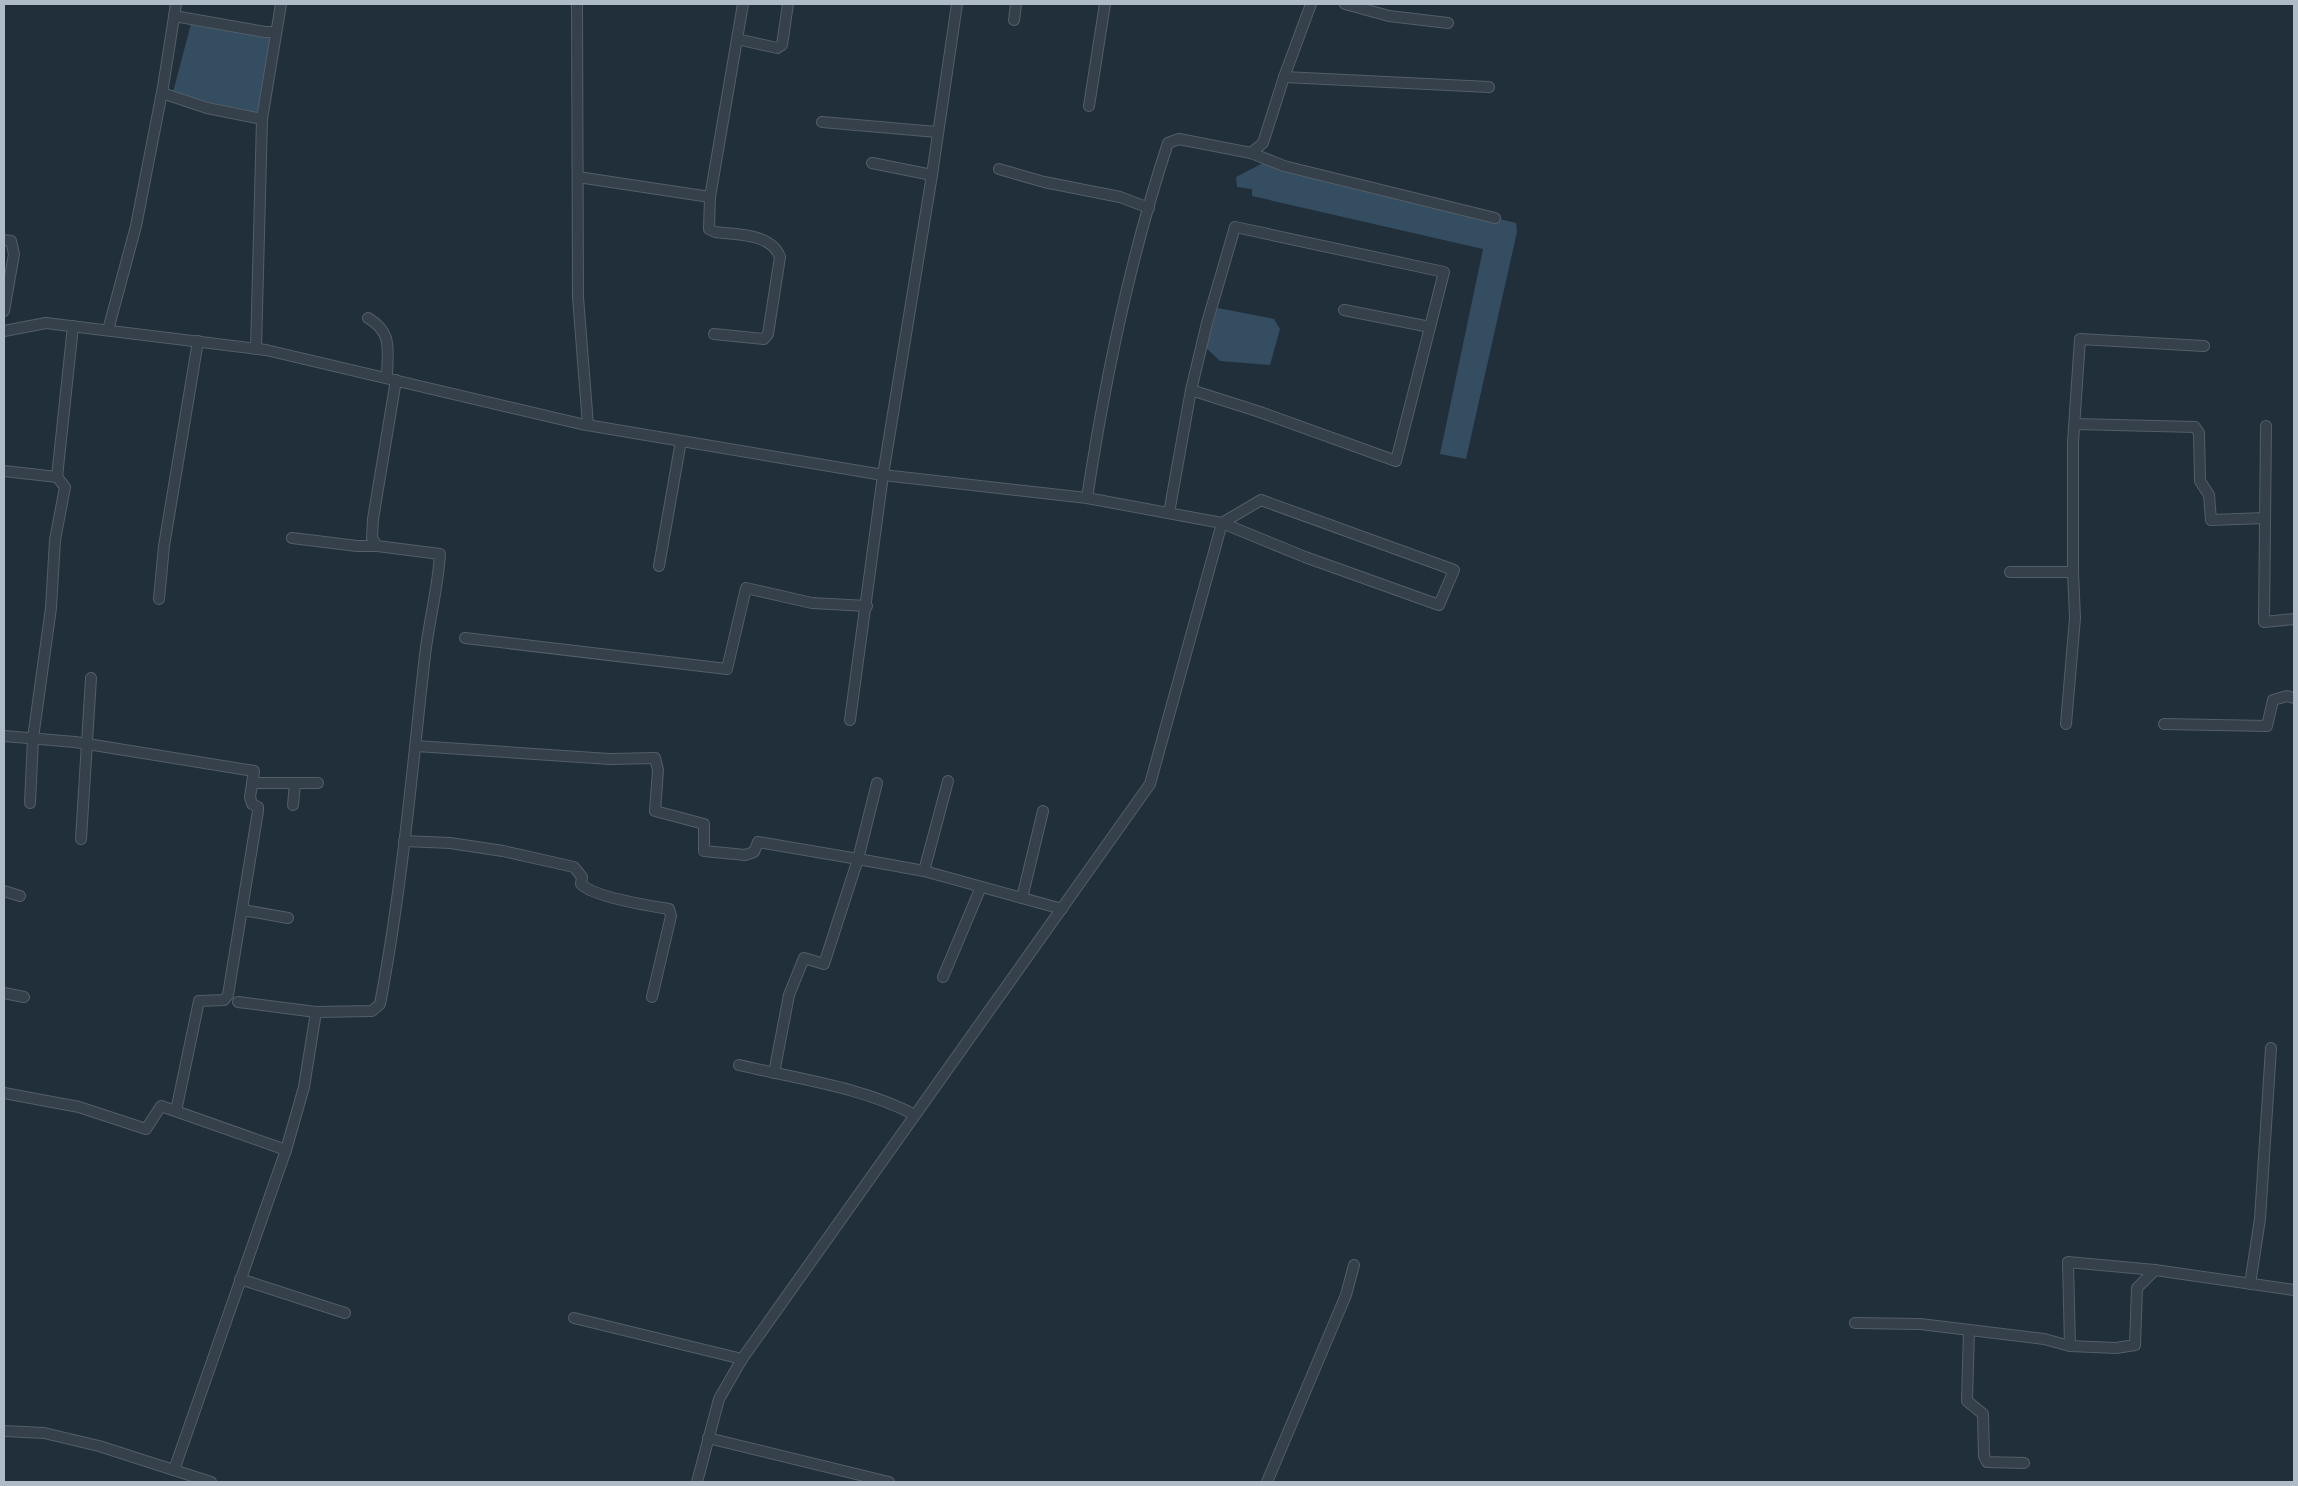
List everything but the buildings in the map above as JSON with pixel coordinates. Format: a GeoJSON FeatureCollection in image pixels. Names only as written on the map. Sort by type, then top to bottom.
{"type":"FeatureCollection","features":[{"type":"Feature","properties":{"kind":"street"},"geometry":{"type":"LineString","coordinates":[[108,330],[136,226],[162,93],[176,4]]}},
{"type":"Feature","properties":{"kind":"street"},"geometry":{"type":"LineString","coordinates":[[256,349],[262,119],[281,4]]}},
{"type":"Feature","properties":{"kind":"street"},"geometry":{"type":"LineString","coordinates":[[577,4],[578,297],[588,425]]}},
{"type":"Feature","properties":{"kind":"street"},"geometry":{"type":"LineString","coordinates":[[714,334],[764,339],[768,334],[780,258],[777,250],[756,237],[715,232],[709,229],[710,197],[743,4]]}},
{"type":"Feature","properties":{"kind":"street"},"geometry":{"type":"LineString","coordinates":[[737,39],[778,48],[782,44],[788,4]]}},
{"type":"Feature","properties":{"kind":"street"},"geometry":{"type":"LineString","coordinates":[[850,720],[868,606],[884,475],[957,4]]}},
{"type":"Feature","properties":{"kind":"street"},"geometry":{"type":"LineString","coordinates":[[1014,20],[1016,4]]}},
{"type":"Feature","properties":{"kind":"street"},"geometry":{"type":"LineString","coordinates":[[1090,106],[1105,4]]}},
{"type":"Feature","properties":{"kind":"street"},"geometry":{"type":"LineString","coordinates":[[1251,153],[1263,143],[1284,77],[1311,4]]}},
{"type":"Feature","properties":{"kind":"street"},"geometry":{"type":"LineString","coordinates":[[1345,4],[1390,16],[1448,23]]}},
{"type":"Feature","properties":{"kind":"street"},"geometry":{"type":"LineString","coordinates":[[174,16],[265,32],[276,32]]}},
{"type":"Feature","properties":{"kind":"street"},"geometry":{"type":"LineString","coordinates":[[1284,77],[1489,87]]}},
{"type":"Feature","properties":{"kind":"street"},"geometry":{"type":"LineString","coordinates":[[162,93],[207,108],[262,119]]}},
{"type":"Feature","properties":{"kind":"street"},"geometry":{"type":"LineString","coordinates":[[822,122],[937,132]]}},
{"type":"Feature","properties":{"kind":"street"},"geometry":{"type":"LineString","coordinates":[[1086,498],[1098,422],[1121,315],[1168,143],[1178,139],[1251,153],[1284,166],[1495,218]]}},
{"type":"Feature","properties":{"kind":"street"},"geometry":{"type":"LineString","coordinates":[[872,163],[932,175]]}},
{"type":"Feature","properties":{"kind":"street"},"geometry":{"type":"LineString","coordinates":[[999,169],[1044,182],[1120,197],[1149,208]]}},
{"type":"Feature","properties":{"kind":"street"},"geometry":{"type":"LineString","coordinates":[[578,177],[710,197]]}},
{"type":"Feature","properties":{"kind":"street"},"geometry":{"type":"LineString","coordinates":[[1169,513],[1191,390],[1207,323],[1235,227],[1444,272],[1396,461],[1260,412],[1191,390]]}},
{"type":"Feature","properties":{"kind":"street"},"geometry":{"type":"LineString","coordinates":[[4,240],[10,241],[14,254],[4,311]]}},
{"type":"Feature","properties":{"kind":"street"},"geometry":{"type":"LineString","coordinates":[[1344,310],[1430,327]]}},
{"type":"Feature","properties":{"kind":"street"},"geometry":{"type":"LineString","coordinates":[[368,318],[383,329],[387,337],[391,379],[373,519],[372,538],[377,546]]}},
{"type":"Feature","properties":{"kind":"street"},"geometry":{"type":"LineString","coordinates":[[4,330],[46,323],[256,349],[588,425],[884,475],[1086,498],[1222,523],[1305,557],[1439,604],[1454,570],[1261,500],[1222,523],[1150,784],[742,1359],[719,1399],[697,1482]]}},
{"type":"Feature","properties":{"kind":"street"},"geometry":{"type":"LineString","coordinates":[[57,477],[73,326]]}},
{"type":"Feature","properties":{"kind":"street"},"geometry":{"type":"LineString","coordinates":[[2066,724],[2075,618],[2072,572],[2075,424],[2080,339],[2204,346]]}},
{"type":"Feature","properties":{"kind":"street"},"geometry":{"type":"LineString","coordinates":[[158,599],[164,546],[198,341]]}},
{"type":"Feature","properties":{"kind":"street"},"geometry":{"type":"LineString","coordinates":[[2075,424],[2194,427],[2200,432],[2200,481],[2209,495],[2211,520],[2265,518]]}},
{"type":"Feature","properties":{"kind":"street"},"geometry":{"type":"LineString","coordinates":[[2266,426],[2264,622],[2294,619]]}},
{"type":"Feature","properties":{"kind":"street"},"geometry":{"type":"LineString","coordinates":[[658,566],[681,441]]}},
{"type":"Feature","properties":{"kind":"street"},"geometry":{"type":"LineString","coordinates":[[4,471],[57,477],[65,486],[55,540],[50,608],[33,738],[30,803]]}},
{"type":"Feature","properties":{"kind":"street"},"geometry":{"type":"LineString","coordinates":[[238,1002],[316,1012],[372,1010],[380,1004],[392,936],[416,746],[425,652],[438,583],[440,554],[292,538]]}},
{"type":"Feature","properties":{"kind":"street"},"geometry":{"type":"LineString","coordinates":[[2010,572],[2072,572]]}},
{"type":"Feature","properties":{"kind":"street"},"geometry":{"type":"LineString","coordinates":[[465,638],[727,669],[746,588],[812,603],[868,606]]}},
{"type":"Feature","properties":{"kind":"street"},"geometry":{"type":"LineString","coordinates":[[81,839],[91,678]]}},
{"type":"Feature","properties":{"kind":"street"},"geometry":{"type":"LineString","coordinates":[[2164,724],[2267,726],[2273,700],[2287,696],[2294,698]]}},
{"type":"Feature","properties":{"kind":"street"},"geometry":{"type":"LineString","coordinates":[[4,736],[33,738],[254,771],[250,801],[258,807],[258,811],[228,994],[224,1000],[199,1001],[176,1111]]}},
{"type":"Feature","properties":{"kind":"street"},"geometry":{"type":"LineString","coordinates":[[416,746],[602,759],[655,758],[658,770],[656,811],[704,824],[704,851],[745,855],[754,852],[758,842],[924,871],[1062,909]]}},
{"type":"Feature","properties":{"kind":"street"},"geometry":{"type":"LineString","coordinates":[[924,871],[948,781]]}},
{"type":"Feature","properties":{"kind":"street"},"geometry":{"type":"LineString","coordinates":[[252,783],[318,783]]}},
{"type":"Feature","properties":{"kind":"street"},"geometry":{"type":"LineString","coordinates":[[293,805],[295,783]]}},
{"type":"Feature","properties":{"kind":"street"},"geometry":{"type":"LineString","coordinates":[[774,1073],[789,995],[804,958],[824,964],[858,859],[877,783]]}},
{"type":"Feature","properties":{"kind":"street"},"geometry":{"type":"LineString","coordinates":[[1022,898],[1043,811]]}},
{"type":"Feature","properties":{"kind":"street"},"geometry":{"type":"LineString","coordinates":[[404,841],[450,844],[503,851],[574,867],[582,876],[582,884],[589,889],[625,902],[669,909],[671,916],[652,997]]}},
{"type":"Feature","properties":{"kind":"street"},"geometry":{"type":"LineString","coordinates":[[944,977],[981,887]]}},
{"type":"Feature","properties":{"kind":"street"},"geometry":{"type":"LineString","coordinates":[[4,890],[20,896]]}},
{"type":"Feature","properties":{"kind":"street"},"geometry":{"type":"LineString","coordinates":[[243,910],[288,918]]}},
{"type":"Feature","properties":{"kind":"street"},"geometry":{"type":"LineString","coordinates":[[4,993],[24,997]]}},
{"type":"Feature","properties":{"kind":"street"},"geometry":{"type":"LineString","coordinates":[[174,1470],[286,1150],[304,1087],[316,1012]]}},
{"type":"Feature","properties":{"kind":"street"},"geometry":{"type":"LineString","coordinates":[[2250,1284],[2264,1176],[2271,1048]]}},
{"type":"Feature","properties":{"kind":"street"},"geometry":{"type":"LineString","coordinates":[[739,1065],[891,1102],[915,1115]]}},
{"type":"Feature","properties":{"kind":"street"},"geometry":{"type":"LineString","coordinates":[[4,1093],[79,1107],[146,1130],[161,1106],[286,1150]]}},
{"type":"Feature","properties":{"kind":"street"},"geometry":{"type":"LineString","coordinates":[[2070,1346],[2068,1262],[2155,1270],[2294,1290]]}},
{"type":"Feature","properties":{"kind":"street"},"geometry":{"type":"LineString","coordinates":[[1267,1482],[1346,1296],[1354,1265]]}},
{"type":"Feature","properties":{"kind":"street"},"geometry":{"type":"LineString","coordinates":[[1855,1323],[1920,1324],[2044,1339],[2070,1346],[2116,1348],[2135,1345],[2136,1288],[2155,1270]]}},
{"type":"Feature","properties":{"kind":"street"},"geometry":{"type":"LineString","coordinates":[[240,1279],[345,1313]]}},
{"type":"Feature","properties":{"kind":"street"},"geometry":{"type":"LineString","coordinates":[[574,1318],[742,1359]]}},
{"type":"Feature","properties":{"kind":"street"},"geometry":{"type":"LineString","coordinates":[[1970,1330],[1967,1401],[1983,1414],[1984,1456],[1987,1462],[2024,1463]]}},
{"type":"Feature","properties":{"kind":"street"},"geometry":{"type":"LineString","coordinates":[[4,1431],[44,1434],[100,1446],[211,1482]]}},
{"type":"Feature","properties":{"kind":"street"},"geometry":{"type":"LineString","coordinates":[[708,1438],[889,1482]]}},
{"type":"Feature","properties":{"kind":"water"},"geometry":{"type":"Polygon","coordinates":[[[192,20],[276,34],[262,114],[254,115],[173,92],[192,20]]]}},
{"type":"Feature","properties":{"kind":"water"},"geometry":{"type":"Polygon","coordinates":[[[1265,162],[1516,223],[1517,232],[1466,459],[1440,454],[1483,249],[1252,196],[1252,189],[1237,187],[1236,177],[1265,162]]]}},
{"type":"Feature","properties":{"kind":"water"},"geometry":{"type":"Polygon","coordinates":[[[1218,308],[1274,319],[1280,329],[1270,365],[1220,361],[1206,348],[1209,326],[1218,308]]]}}]}
